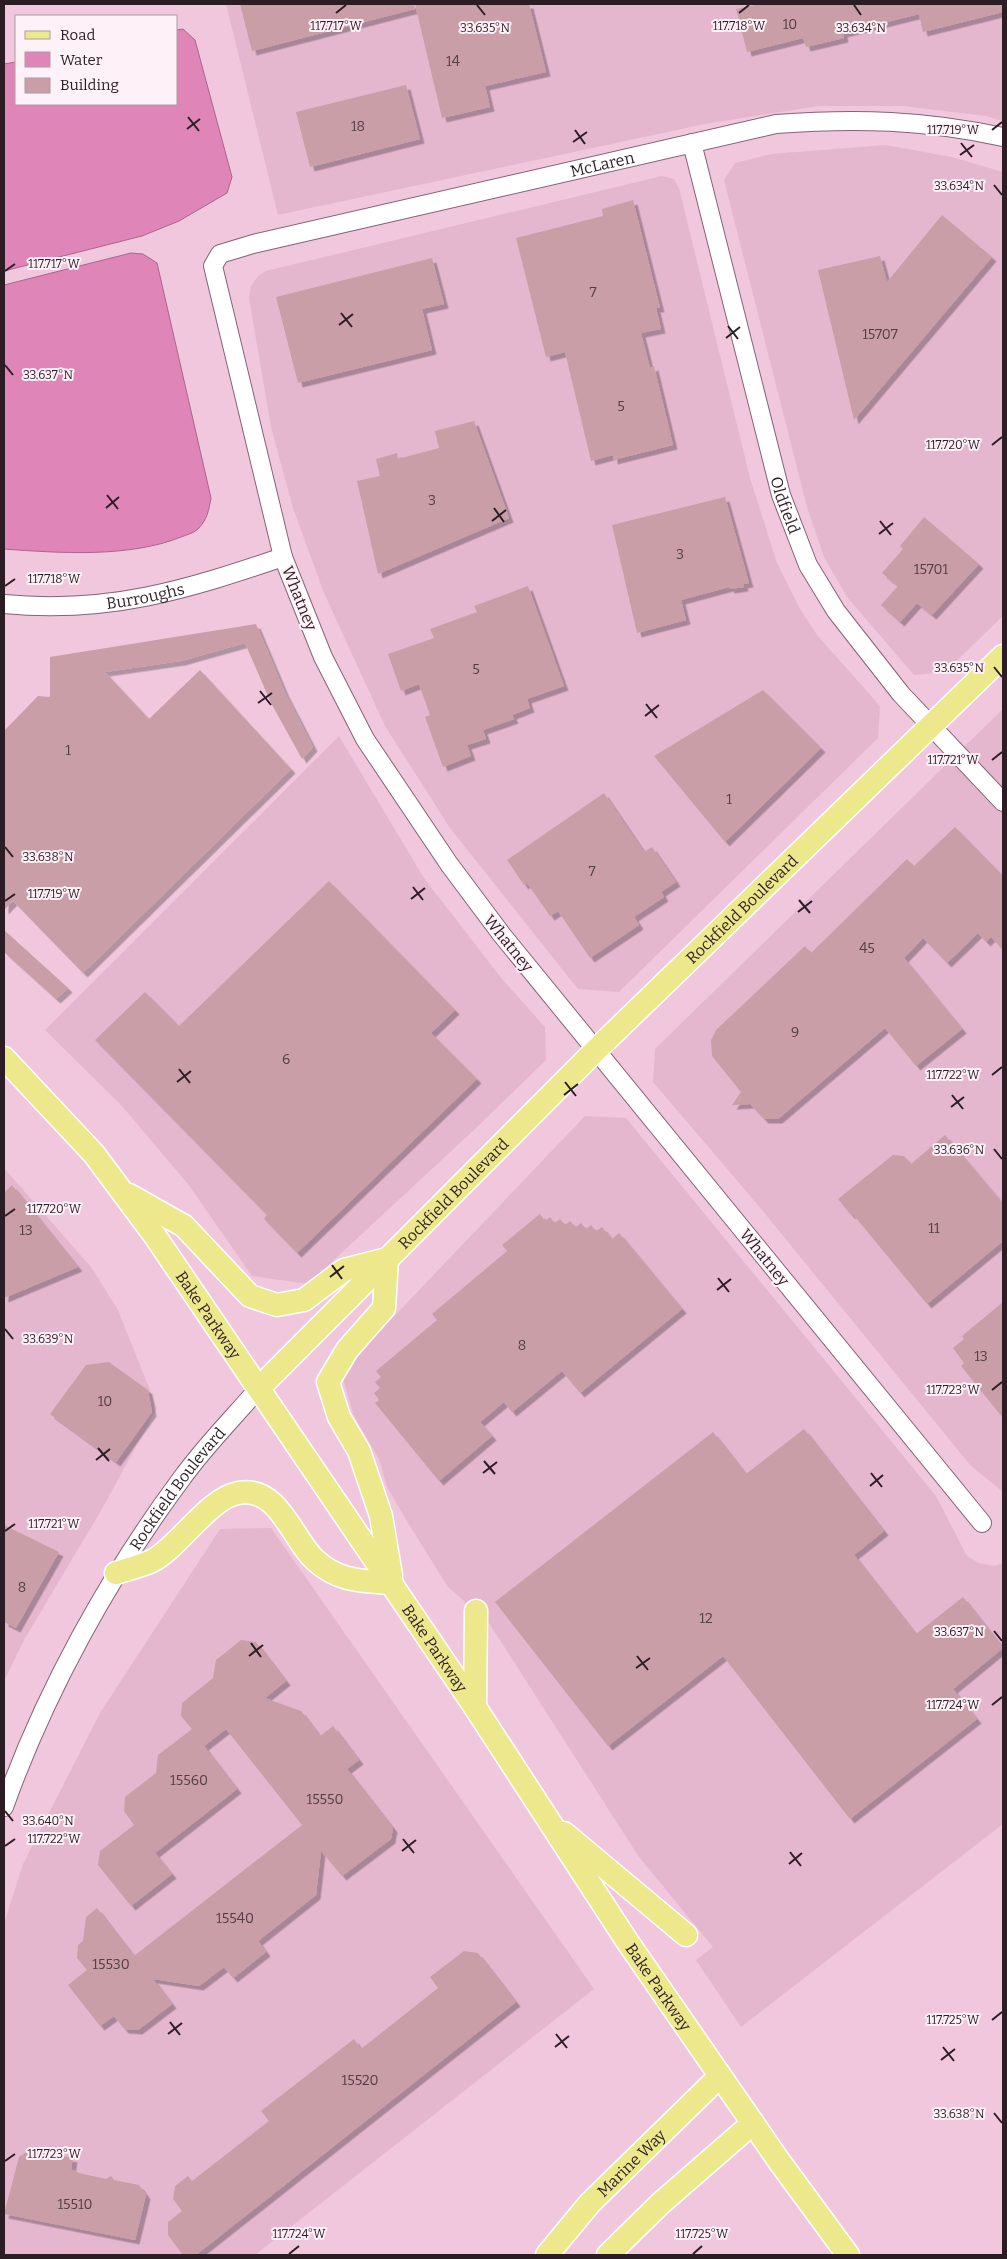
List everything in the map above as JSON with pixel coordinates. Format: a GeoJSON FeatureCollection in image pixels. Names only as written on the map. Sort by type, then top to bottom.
{"type":"FeatureCollection","features":[{"type":"Feature","properties":{"kind":"main road","name":"Rockfield Boulevard"},"geometry":{"type":"LineString","coordinates":[[258,1388],[596,1050],[1003,656]]}},
{"type":"Feature","properties":{"kind":"main road","name":"Bake Parkway"},"geometry":{"type":"LineString","coordinates":[[4,1058],[94,1154],[123,1192],[392,1584],[475,1707],[544,1816],[720,2076],[848,2255]]}},
{"type":"Feature","properties":{"kind":"main road"},"geometry":{"type":"LineString","coordinates":[[116,1573],[153,1561],[220,1502],[238,1493],[257,1495],[277,1506],[314,1560],[346,1579],[392,1584],[381,1516],[360,1450],[339,1417],[328,1382],[347,1350],[384,1308],[387,1259],[344,1270],[304,1300],[277,1305],[250,1296],[184,1226],[123,1192]]}},
{"type":"Feature","properties":{"kind":"main road"},"geometry":{"type":"LineString","coordinates":[[475,1707],[476,1611]]}},
{"type":"Feature","properties":{"kind":"main road"},"geometry":{"type":"LineString","coordinates":[[544,1816],[686,1935]]}},
{"type":"Feature","properties":{"kind":"main road","name":"Marine Way"},"geometry":{"type":"LineString","coordinates":[[547,2255],[590,2203],[720,2076]]}},
{"type":"Feature","properties":{"kind":"main road"},"geometry":{"type":"LineString","coordinates":[[608,2255],[661,2203],[753,2123]]}},
{"type":"Feature","properties":{"kind":"street","name":"McLaren"},"geometry":{"type":"LineString","coordinates":[[213,266],[220,254],[252,244],[776,124],[841,119],[896,121],[973,131],[1003,138]]}},
{"type":"Feature","properties":{"kind":"street","name":"Oldfield"},"geometry":{"type":"LineString","coordinates":[[692,143],[781,495],[808,565],[836,611],[901,694],[1003,802]]}},
{"type":"Feature","properties":{"kind":"street","name":"Whatney"},"geometry":{"type":"LineString","coordinates":[[213,266],[283,557],[323,657],[365,739],[429,836],[484,911],[982,1523]]}},
{"type":"Feature","properties":{"kind":"street","name":"Burroughs"},"geometry":{"type":"LineString","coordinates":[[4,604],[43,606],[118,603],[154,597],[206,583],[283,557]]}},
{"type":"Feature","properties":{"kind":"street","name":"Rockfield Boulevard"},"geometry":{"type":"LineString","coordinates":[[4,1807],[64,1670],[116,1573],[183,1477],[258,1388]]}},
{"type":"Feature","properties":{"kind":"shaded area"},"geometry":{"type":"Polygon","coordinates":[[[226,4],[1003,4],[1003,121],[986,116],[903,106],[818,106],[705,124],[278,215],[226,4]]]}},
{"type":"Feature","properties":{"kind":"shaded area"},"geometry":{"type":"Polygon","coordinates":[[[886,145],[952,157],[1003,172],[1003,616],[945,672],[914,675],[847,597],[824,557],[807,507],[724,180],[735,163],[771,154],[886,145]]]}},
{"type":"Feature","properties":{"kind":"shaded area"},"geometry":{"type":"Polygon","coordinates":[[[662,176],[674,179],[679,188],[750,478],[777,563],[799,607],[817,635],[880,706],[878,738],[619,992],[578,989],[450,828],[385,726],[324,593],[293,508],[271,427],[249,298],[251,286],[258,276],[266,271],[662,176]]]}},
{"type":"Feature","properties":{"kind":"shaded area"},"geometry":{"type":"Polygon","coordinates":[[[1003,709],[1003,1492],[971,1466],[757,1204],[653,1082],[655,1049],[1003,709]]]}},
{"type":"Feature","properties":{"kind":"shaded area"},"geometry":{"type":"Polygon","coordinates":[[[339,736],[424,878],[502,979],[545,1027],[546,1060],[475,1129],[308,1284],[252,1276],[188,1184],[121,1105],[45,1030],[339,736]]]}},
{"type":"Feature","properties":{"kind":"shaded area"},"geometry":{"type":"Polygon","coordinates":[[[585,1116],[626,1118],[936,1496],[967,1556],[979,1563],[994,1566],[1003,1563],[1003,1824],[741,2027],[696,1960],[713,1947],[639,1857],[489,1623],[448,1587],[408,1523],[387,1487],[379,1459],[354,1416],[341,1372],[585,1116]]]}},
{"type":"Feature","properties":{"kind":"shaded area"},"geometry":{"type":"Polygon","coordinates":[[[4,1168],[91,1267],[118,1310],[157,1408],[102,1509],[24,1640],[4,1681],[4,1168]]]}},
{"type":"Feature","properties":{"kind":"shaded area"},"geometry":{"type":"Polygon","coordinates":[[[271,1528],[594,1989],[255,2255],[4,2255],[4,1924],[23,1864],[100,1713],[220,1529],[271,1528]]]}},
{"type":"Feature","properties":{"kind":"water"},"geometry":{"type":"Polygon","coordinates":[[[183,29],[195,40],[232,177],[227,193],[179,221],[142,236],[4,271],[4,64],[15,62],[15,105],[178,105],[178,30],[183,29]]]}},
{"type":"Feature","properties":{"kind":"water"},"geometry":{"type":"Polygon","coordinates":[[[131,253],[143,254],[157,263],[211,498],[206,518],[201,526],[192,533],[161,544],[139,548],[94,552],[48,552],[4,549],[4,285],[131,253]]]}},
{"type":"Feature","properties":{"kind":"building"},"geometry":{"type":"Polygon","coordinates":[[[240,4],[414,4],[415,9],[252,51],[240,4]]]}},
{"type":"Feature","properties":{"kind":"building"},"geometry":{"type":"Polygon","coordinates":[[[415,4],[529,4],[546,72],[485,86],[490,107],[442,118],[415,4]]]}},
{"type":"Feature","properties":{"kind":"building"},"geometry":{"type":"Polygon","coordinates":[[[760,4],[1003,4],[1003,12],[923,32],[919,14],[843,33],[844,38],[806,47],[803,38],[747,52],[736,9],[760,4]]]}},
{"type":"Feature","properties":{"kind":"building"},"geometry":{"type":"Polygon","coordinates":[[[406,85],[420,139],[310,167],[296,112],[406,85]]]}},
{"type":"Feature","properties":{"kind":"building"},"geometry":{"type":"Polygon","coordinates":[[[633,200],[660,308],[656,308],[661,329],[641,333],[650,368],[654,366],[673,445],[613,460],[613,455],[591,461],[565,352],[546,357],[516,238],[603,216],[602,209],[633,200]]]}},
{"type":"Feature","properties":{"kind":"building"},"geometry":{"type":"Polygon","coordinates":[[[942,215],[992,257],[854,420],[818,270],[880,256],[887,282],[942,215]]]}},
{"type":"Feature","properties":{"kind":"building"},"geometry":{"type":"Polygon","coordinates":[[[432,258],[444,304],[422,309],[432,350],[298,383],[276,297],[432,258]]]}},
{"type":"Feature","properties":{"kind":"building"},"geometry":{"type":"Polygon","coordinates":[[[474,421],[509,518],[378,574],[357,481],[380,476],[376,459],[397,453],[398,459],[439,448],[435,431],[474,421]]]}},
{"type":"Feature","properties":{"kind":"building"},"geometry":{"type":"Polygon","coordinates":[[[725,497],[749,583],[743,584],[744,587],[730,589],[729,587],[681,600],[686,620],[637,633],[612,525],[725,497]]]}},
{"type":"Feature","properties":{"kind":"building"},"geometry":{"type":"Polygon","coordinates":[[[924,517],[979,564],[932,615],[917,603],[900,622],[881,605],[898,586],[882,573],[903,549],[900,546],[924,517]]]}},
{"type":"Feature","properties":{"kind":"building"},"geometry":{"type":"Polygon","coordinates":[[[528,586],[564,686],[527,699],[530,708],[512,715],[514,719],[483,730],[486,739],[467,745],[471,756],[443,767],[425,717],[430,715],[419,684],[401,691],[388,654],[434,638],[430,629],[477,612],[474,606],[528,586]]]}},
{"type":"Feature","properties":{"kind":"building"},"geometry":{"type":"Polygon","coordinates":[[[256,624],[285,693],[313,747],[302,759],[271,703],[245,643],[181,661],[105,672],[149,719],[200,670],[291,769],[83,973],[13,901],[4,910],[4,731],[38,696],[50,697],[50,657],[256,624]]]}},
{"type":"Feature","properties":{"kind":"building"},"geometry":{"type":"Polygon","coordinates":[[[763,690],[821,748],[725,842],[654,756],[763,690]]]}},
{"type":"Feature","properties":{"kind":"building"},"geometry":{"type":"Polygon","coordinates":[[[604,793],[644,852],[652,847],[676,882],[661,892],[664,897],[634,917],[639,925],[590,958],[558,911],[550,916],[527,883],[524,885],[507,860],[604,793]]]}},
{"type":"Feature","properties":{"kind":"building"},"geometry":{"type":"Polygon","coordinates":[[[955,827],[1003,876],[1003,950],[991,937],[986,942],[978,933],[947,963],[923,938],[904,958],[962,1029],[916,1066],[885,1028],[778,1119],[764,1119],[750,1104],[732,1105],[741,1092],[712,1056],[711,1040],[716,1030],[805,946],[811,953],[907,859],[914,866],[955,827]]]}},
{"type":"Feature","properties":{"kind":"building"},"geometry":{"type":"Polygon","coordinates":[[[329,881],[455,1010],[431,1033],[477,1079],[297,1253],[264,1219],[267,1215],[95,1040],[145,992],[179,1026],[329,881]]]}},
{"type":"Feature","properties":{"kind":"building"},"geometry":{"type":"Polygon","coordinates":[[[4,930],[68,988],[56,999],[4,952],[4,930]]]}},
{"type":"Feature","properties":{"kind":"building"},"geometry":{"type":"Polygon","coordinates":[[[945,1135],[1003,1204],[1003,1241],[927,1304],[852,1213],[851,1215],[838,1199],[893,1155],[904,1156],[911,1164],[945,1135]]]}},
{"type":"Feature","properties":{"kind":"building"},"geometry":{"type":"Polygon","coordinates":[[[12,1185],[78,1267],[4,1298],[4,1193],[12,1185]]]}},
{"type":"Feature","properties":{"kind":"building"},"geometry":{"type":"Polygon","coordinates":[[[540,1214],[545,1221],[550,1217],[555,1223],[560,1219],[565,1225],[570,1221],[576,1227],[581,1223],[586,1229],[591,1225],[596,1231],[602,1227],[612,1239],[619,1233],[682,1309],[580,1393],[562,1371],[512,1412],[504,1402],[480,1422],[492,1436],[439,1481],[375,1403],[379,1400],[374,1393],[380,1388],[375,1382],[381,1377],[376,1371],[437,1320],[432,1314],[507,1251],[502,1245],[540,1214]]]}},
{"type":"Feature","properties":{"kind":"building"},"geometry":{"type":"Polygon","coordinates":[[[1003,1302],[1003,1418],[961,1366],[964,1363],[953,1348],[964,1339],[962,1336],[1003,1302]]]}},
{"type":"Feature","properties":{"kind":"building"},"geometry":{"type":"Polygon","coordinates":[[[109,1362],[148,1390],[152,1412],[116,1462],[50,1414],[86,1365],[109,1362]]]}},
{"type":"Feature","properties":{"kind":"building"},"geometry":{"type":"Polygon","coordinates":[[[804,1429],[884,1531],[854,1555],[916,1634],[963,1597],[1003,1648],[953,1689],[977,1719],[850,1819],[723,1656],[608,1746],[495,1602],[713,1432],[746,1474],[804,1429]]]}},
{"type":"Feature","properties":{"kind":"building"},"geometry":{"type":"Polygon","coordinates":[[[4,1525],[59,1552],[16,1628],[4,1622],[4,1525]]]}},
{"type":"Feature","properties":{"kind":"building"},"geometry":{"type":"Polygon","coordinates":[[[241,1640],[256,1642],[286,1681],[265,1698],[301,1711],[320,1736],[333,1726],[359,1760],[347,1769],[393,1828],[391,1839],[342,1876],[321,1851],[316,1895],[258,1941],[266,1952],[233,1978],[224,1967],[199,1986],[153,1979],[172,2004],[138,2030],[124,2029],[114,2016],[100,2026],[68,1985],[87,1970],[77,1958],[78,1945],[83,1941],[86,1917],[97,1908],[134,1956],[302,1825],[226,1729],[204,1746],[237,1789],[155,1853],[172,1874],[131,1906],[98,1865],[100,1851],[134,1825],[124,1811],[125,1797],[156,1773],[158,1755],[192,1729],[181,1716],[182,1703],[213,1678],[216,1660],[241,1640]]]}},
{"type":"Feature","properties":{"kind":"building"},"geometry":{"type":"Polygon","coordinates":[[[464,1951],[478,1953],[516,2002],[196,2255],[183,2255],[168,2235],[168,2222],[182,2211],[173,2199],[175,2186],[188,2176],[192,2181],[269,2121],[261,2111],[354,2039],[361,2049],[438,1988],[430,1977],[464,1951]]]}},
{"type":"Feature","properties":{"kind":"building"},"geometry":{"type":"Polygon","coordinates":[[[31,2149],[73,2158],[71,2169],[79,2173],[106,2179],[111,2176],[114,2180],[139,2185],[146,2195],[135,2240],[4,2214],[19,2157],[31,2149]]]}}]}
